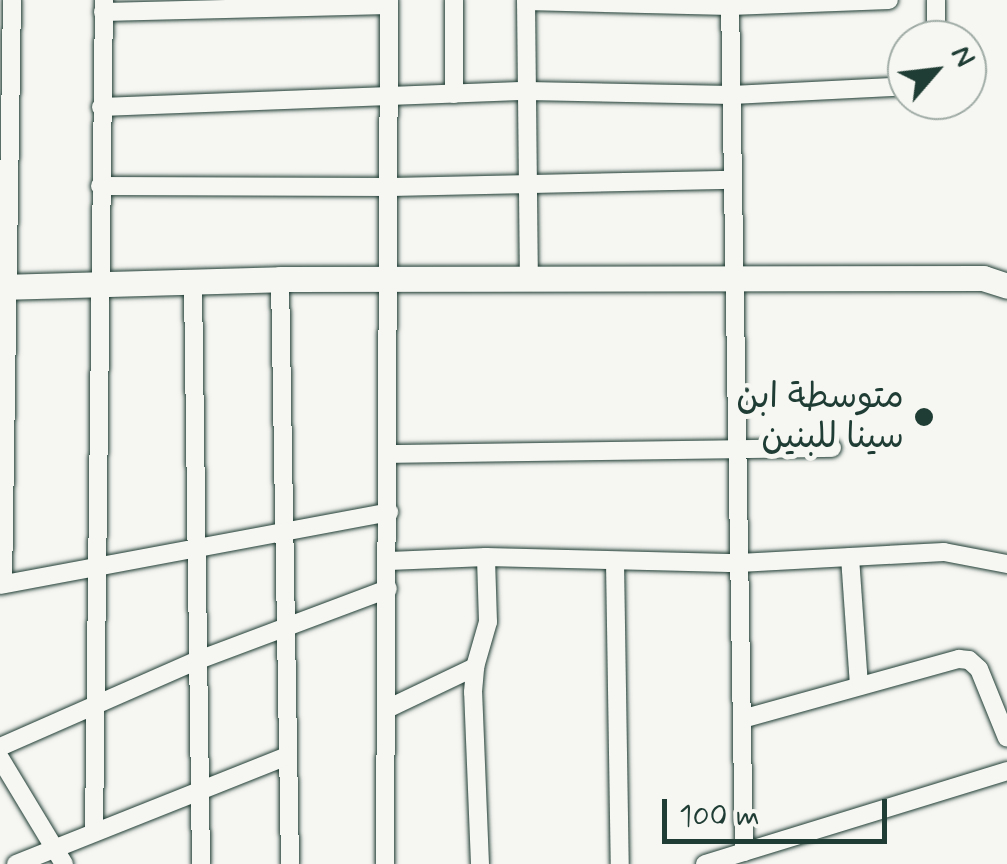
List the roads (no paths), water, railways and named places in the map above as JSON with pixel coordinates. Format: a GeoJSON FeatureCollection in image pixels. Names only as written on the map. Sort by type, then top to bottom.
{"type":"FeatureCollection","features":[{"type":"Feature","properties":{"kind":"main road"},"geometry":{"type":"LineString","coordinates":[[4,288],[280,280],[999,278]]}},
{"type":"Feature","properties":{"kind":"street"},"geometry":{"type":"LineString","coordinates":[[12,0],[4,288],[2,585],[389,512]]}},
{"type":"Feature","properties":{"kind":"street"},"geometry":{"type":"LineString","coordinates":[[454,0],[454,94]]}},
{"type":"Feature","properties":{"kind":"street"},"geometry":{"type":"LineString","coordinates":[[529,280],[526,0],[889,0]]}},
{"type":"Feature","properties":{"kind":"street"},"geometry":{"type":"LineString","coordinates":[[94,830],[104,6],[389,3],[390,454],[385,864]]}},
{"type":"Feature","properties":{"kind":"street"},"geometry":{"type":"LineString","coordinates":[[730,3],[742,720],[726,860],[1007,771]]}},
{"type":"Feature","properties":{"kind":"street"},"geometry":{"type":"LineString","coordinates":[[102,107],[527,91],[732,96],[887,87]]}},
{"type":"Feature","properties":{"kind":"street"},"geometry":{"type":"LineString","coordinates":[[100,186],[391,187],[733,180]]}},
{"type":"Feature","properties":{"kind":"street"},"geometry":{"type":"LineString","coordinates":[[280,280],[290,864]]}},
{"type":"Feature","properties":{"kind":"street"},"geometry":{"type":"LineString","coordinates":[[193,285],[200,864]]}},
{"type":"Feature","properties":{"kind":"street"},"geometry":{"type":"LineString","coordinates":[[390,454],[736,446],[832,448]]}},
{"type":"Feature","properties":{"kind":"street"},"geometry":{"type":"LineString","coordinates":[[389,562],[486,558],[739,562],[944,552],[1007,564]]}},
{"type":"Feature","properties":{"kind":"street"},"geometry":{"type":"LineString","coordinates":[[850,557],[860,686]]}},
{"type":"Feature","properties":{"kind":"street"},"geometry":{"type":"LineString","coordinates":[[480,864],[474,667],[488,622],[486,558]]}},
{"type":"Feature","properties":{"kind":"street"},"geometry":{"type":"LineString","coordinates":[[615,562],[620,864]]}},
{"type":"Feature","properties":{"kind":"street"},"geometry":{"type":"LineString","coordinates":[[0,747],[196,662],[388,589]]}},
{"type":"Feature","properties":{"kind":"street"},"geometry":{"type":"LineString","coordinates":[[742,720],[958,659],[969,660],[978,669],[1007,738]]}},
{"type":"Feature","properties":{"kind":"street"},"geometry":{"type":"LineString","coordinates":[[387,709],[474,667]]}},
{"type":"Feature","properties":{"kind":"street"},"geometry":{"type":"LineString","coordinates":[[16,864],[60,856],[94,830],[287,756]]}},
{"type":"Feature","properties":{"kind":"street"},"geometry":{"type":"LineString","coordinates":[[0,758],[60,856]]}},
{"type":"Feature","properties":{"kind":"place","name":"متوسطة ابن سينا للبنين"},"geometry":{"type":"Point","coordinates":[924,417]}}]}
